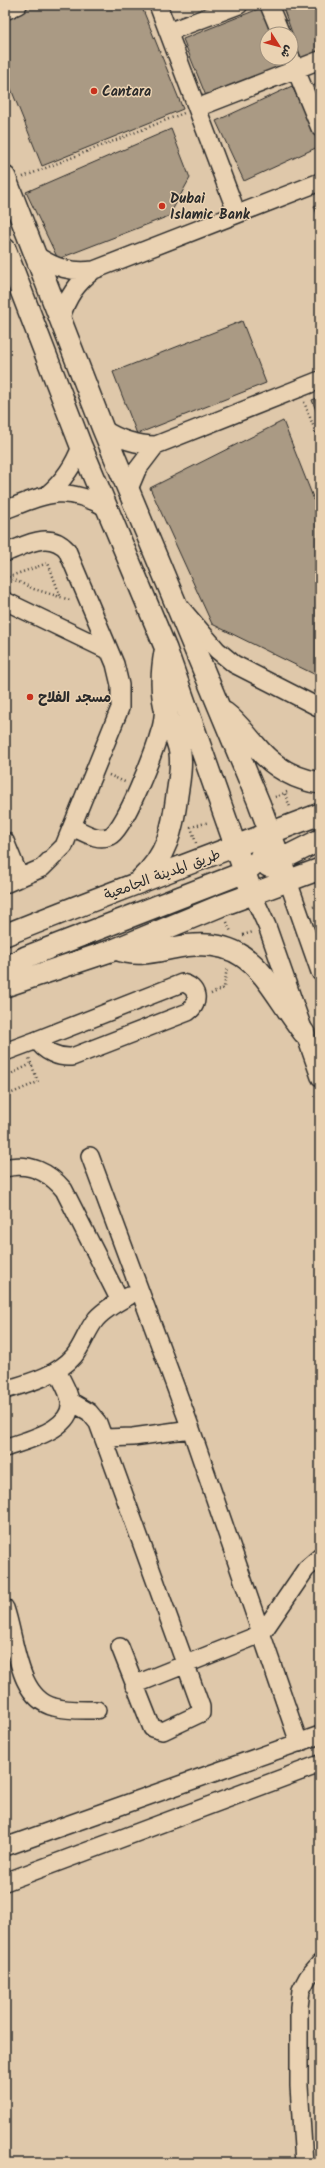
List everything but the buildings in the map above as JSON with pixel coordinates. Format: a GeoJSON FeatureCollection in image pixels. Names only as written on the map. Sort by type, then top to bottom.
{"type":"FeatureCollection","features":[{"type":"Feature","properties":{"kind":"main road"},"geometry":{"type":"LineString","coordinates":[[6,180],[103,429],[271,833],[288,881]]}},
{"type":"Feature","properties":{"kind":"main road"},"geometry":{"type":"LineString","coordinates":[[5,249],[81,446],[166,649],[246,872],[252,893]]}},
{"type":"Feature","properties":{"kind":"main road"},"geometry":{"type":"LineString","coordinates":[[139,881],[154,866],[166,848],[172,829],[180,775],[180,754],[175,733],[164,705],[161,678],[166,649]]}},
{"type":"Feature","properties":{"kind":"main road"},"geometry":{"type":"LineString","coordinates":[[219,710],[237,723],[255,746],[275,766],[297,778],[320,783]]}},
{"type":"Feature","properties":{"kind":"main road","name":"طريق المدينة الجامعية"},"geometry":{"type":"LineString","coordinates":[[5,935],[139,881],[237,847],[320,814]]}},
{"type":"Feature","properties":{"kind":"main road"},"geometry":{"type":"LineString","coordinates":[[5,968],[26,958],[246,872],[259,860],[271,833]]}},
{"type":"Feature","properties":{"kind":"main road"},"geometry":{"type":"LineString","coordinates":[[252,893],[255,884],[265,868],[280,859],[320,840]]}},
{"type":"Feature","properties":{"kind":"main road"},"geometry":{"type":"LineString","coordinates":[[5,986],[116,949],[252,893],[320,869]]}},
{"type":"Feature","properties":{"kind":"main road"},"geometry":{"type":"LineString","coordinates":[[116,949],[132,954],[140,954],[179,946],[208,944],[235,950],[252,962],[262,973],[304,1033]]}},
{"type":"Feature","properties":{"kind":"street"},"geometry":{"type":"LineString","coordinates":[[5,10],[18,5]]}},
{"type":"Feature","properties":{"kind":"street"},"geometry":{"type":"LineString","coordinates":[[158,5],[237,214]]}},
{"type":"Feature","properties":{"kind":"street"},"geometry":{"type":"LineString","coordinates":[[168,32],[239,5]]}},
{"type":"Feature","properties":{"kind":"street"},"geometry":{"type":"LineString","coordinates":[[269,5],[278,26]]}},
{"type":"Feature","properties":{"kind":"street"},"geometry":{"type":"LineString","coordinates":[[299,63],[320,60]]}},
{"type":"Feature","properties":{"kind":"street"},"geometry":{"type":"LineString","coordinates":[[196,108],[289,66]]}},
{"type":"Feature","properties":{"kind":"street"},"geometry":{"type":"LineString","coordinates":[[294,66],[320,128]]}},
{"type":"Feature","properties":{"kind":"street"},"geometry":{"type":"LineString","coordinates":[[36,255],[52,265],[69,271],[94,270],[320,182]]}},
{"type":"Feature","properties":{"kind":"street"},"geometry":{"type":"LineString","coordinates":[[61,318],[70,296],[80,282],[94,270]]}},
{"type":"Feature","properties":{"kind":"street"},"geometry":{"type":"LineString","coordinates":[[103,429],[123,440],[145,445],[156,445],[320,380]]}},
{"type":"Feature","properties":{"kind":"street"},"geometry":{"type":"LineString","coordinates":[[129,489],[137,470],[156,445]]}},
{"type":"Feature","properties":{"kind":"street"},"geometry":{"type":"LineString","coordinates":[[48,494],[72,468],[81,446]]}},
{"type":"Feature","properties":{"kind":"street"},"geometry":{"type":"LineString","coordinates":[[5,510],[48,494],[72,494],[84,497],[107,508]]}},
{"type":"Feature","properties":{"kind":"street"},"geometry":{"type":"LineString","coordinates":[[5,553],[39,540],[47,539],[62,544],[71,557],[109,651],[120,685],[120,708],[64,846],[50,862],[12,881],[5,841]]}},
{"type":"Feature","properties":{"kind":"street"},"geometry":{"type":"LineString","coordinates":[[5,600],[109,651]]}},
{"type":"Feature","properties":{"kind":"street"},"geometry":{"type":"LineString","coordinates":[[174,600],[217,650],[234,664],[320,708]]}},
{"type":"Feature","properties":{"kind":"street"},"geometry":{"type":"LineString","coordinates":[[72,827],[97,838],[104,838],[117,832],[138,788],[160,732],[164,705]]}},
{"type":"Feature","properties":{"kind":"street"},"geometry":{"type":"LineString","coordinates":[[288,881],[320,972]]}},
{"type":"Feature","properties":{"kind":"street"},"geometry":{"type":"LineString","coordinates":[[252,893],[266,926],[320,1077]]}},
{"type":"Feature","properties":{"kind":"street"},"geometry":{"type":"LineString","coordinates":[[5,1052],[31,1043],[176,984],[186,984],[191,987],[196,995],[195,1005],[188,1012],[78,1056],[66,1057],[55,1055],[44,1048],[31,1043]]}},
{"type":"Feature","properties":{"kind":"street"},"geometry":{"type":"LineString","coordinates":[[90,1156],[191,1429],[299,1743]]}},
{"type":"Feature","properties":{"kind":"street"},"geometry":{"type":"LineString","coordinates":[[5,1168],[17,1166],[33,1168],[50,1176],[58,1183],[64,1190],[120,1301]]}},
{"type":"Feature","properties":{"kind":"street"},"geometry":{"type":"LineString","coordinates":[[5,1390],[57,1370],[74,1357],[96,1320],[120,1301],[140,1290]]}},
{"type":"Feature","properties":{"kind":"street"},"geometry":{"type":"LineString","coordinates":[[5,1448],[60,1425],[68,1414],[70,1401],[57,1370]]}},
{"type":"Feature","properties":{"kind":"street"},"geometry":{"type":"LineString","coordinates":[[70,1401],[83,1408],[94,1417],[104,1438],[186,1664],[202,1711],[200,1714],[163,1731],[152,1728],[120,1647]]}},
{"type":"Feature","properties":{"kind":"street"},"geometry":{"type":"LineString","coordinates":[[104,1438],[133,1437],[191,1429]]}},
{"type":"Feature","properties":{"kind":"street"},"geometry":{"type":"LineString","coordinates":[[134,1685],[261,1633],[306,1569],[320,1556]]}},
{"type":"Feature","properties":{"kind":"street"},"geometry":{"type":"LineString","coordinates":[[5,1608],[25,1681],[33,1695],[54,1707],[97,1710]]}},
{"type":"Feature","properties":{"kind":"street"},"geometry":{"type":"LineString","coordinates":[[5,1847],[320,1735]]}},
{"type":"Feature","properties":{"kind":"street"},"geometry":{"type":"LineString","coordinates":[[5,1882],[320,1764]]}},
{"type":"Feature","properties":{"kind":"street"},"geometry":{"type":"LineString","coordinates":[[304,2163],[299,2086],[299,2006],[301,1990],[308,1977],[320,1963]]}},
{"type":"Feature","properties":{"kind":"path"},"geometry":{"type":"LineString","coordinates":[[6,180],[196,108]]}},
{"type":"Feature","properties":{"kind":"path"},"geometry":{"type":"LineString","coordinates":[[299,389],[320,443]]}},
{"type":"Feature","properties":{"kind":"path"},"geometry":{"type":"LineString","coordinates":[[6,578],[48,563],[61,598]]}},
{"type":"Feature","properties":{"kind":"path"},"geometry":{"type":"LineString","coordinates":[[6,578],[61,598],[90,605]]}},
{"type":"Feature","properties":{"kind":"path"},"geometry":{"type":"LineString","coordinates":[[5,1096],[38,1082],[31,1064],[31,1043]]}},
{"type":"Feature","properties":{"kind":"path"},"geometry":{"type":"LineString","coordinates":[[5,1077],[31,1064]]}},
{"type":"Feature","properties":{"kind":"place","name":"Cantara"},"geometry":{"type":"Point","coordinates":[94,91]}},
{"type":"Feature","properties":{"kind":"place","name":"Dubai Islamic Bank"},"geometry":{"type":"Point","coordinates":[162,206]}},
{"type":"Feature","properties":{"kind":"place","name":"مسجد الفلاح"},"geometry":{"type":"Point","coordinates":[30,697]}}]}
